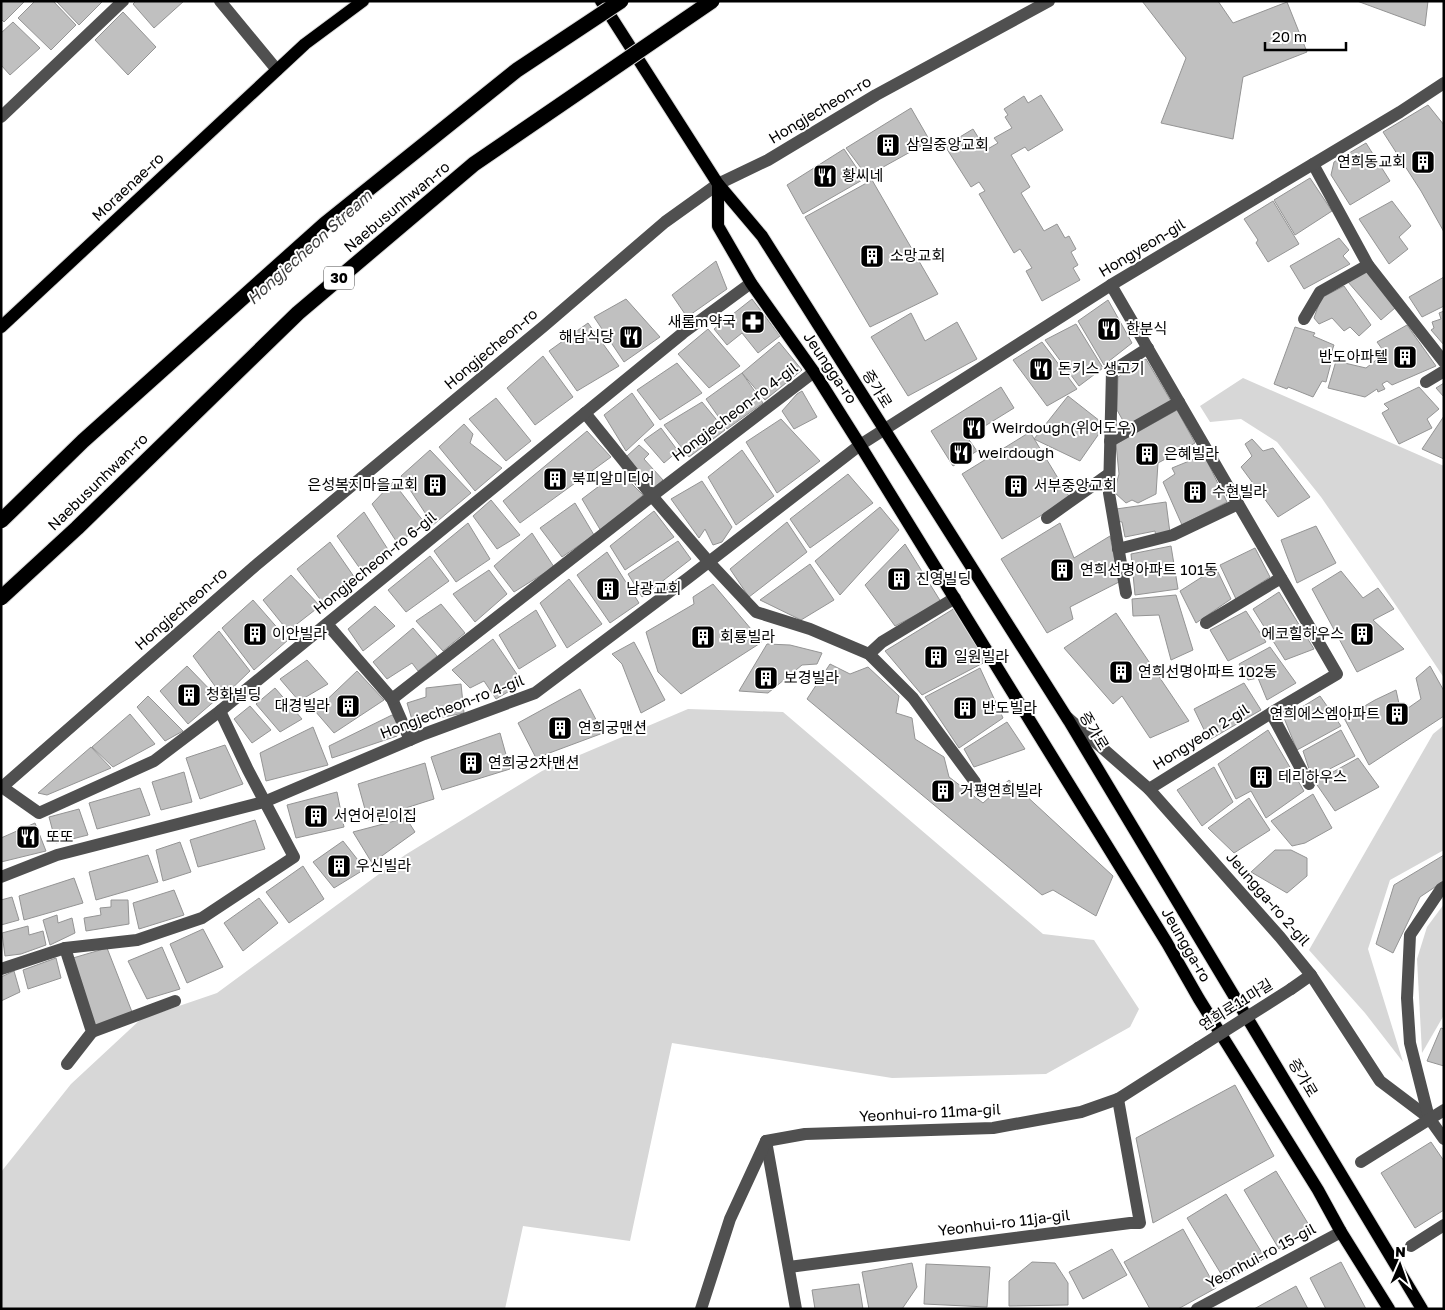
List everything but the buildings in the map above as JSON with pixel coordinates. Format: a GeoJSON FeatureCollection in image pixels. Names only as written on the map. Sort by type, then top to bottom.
{"type":"FeatureCollection","features":[{"type":"Feature","properties":{"kind":"highway","name":"Naebusunhwan-ro"},"geometry":{"type":"LineString","coordinates":[[1,522],[82,441],[325,224],[517,70],[621,1]]}},
{"type":"Feature","properties":{"kind":"highway","name":"Naebusunhwan-ro"},"geometry":{"type":"LineString","coordinates":[[1,598],[77,528],[298,313],[474,164],[712,1]]}},
{"type":"Feature","properties":{"kind":"main road","name":"Moraenae-ro"},"geometry":{"type":"LineString","coordinates":[[1,327],[305,44],[363,1]]}},
{"type":"Feature","properties":{"kind":"main road"},"geometry":{"type":"LineString","coordinates":[[600,1],[718,184]]}},
{"type":"Feature","properties":{"kind":"main road","name":"Jeungga-ro"},"geometry":{"type":"LineString","coordinates":[[718,184],[718,226],[751,283],[814,372],[860,445],[1167,943],[1199,999],[1318,1190],[1341,1232],[1389,1309]]}},
{"type":"Feature","properties":{"kind":"main road","name":"증가로"},"geometry":{"type":"LineString","coordinates":[[718,184],[762,236],[1065,714],[1422,1309]]}},
{"type":"Feature","properties":{"kind":"street"},"geometry":{"type":"LineString","coordinates":[[1,117],[123,1]]}},
{"type":"Feature","properties":{"kind":"street"},"geometry":{"type":"LineString","coordinates":[[220,1],[277,70]]}},
{"type":"Feature","properties":{"kind":"street","name":"Hongjecheon-ro"},"geometry":{"type":"LineString","coordinates":[[2,788],[255,566],[544,326],[665,222],[718,184],[768,160],[876,95],[1049,1]]}},
{"type":"Feature","properties":{"kind":"street","name":"Hongyeon-gil"},"geometry":{"type":"LineString","coordinates":[[860,445],[1111,286],[1400,112],[1444,83]]}},
{"type":"Feature","properties":{"kind":"street"},"geometry":{"type":"LineString","coordinates":[[1313,164],[1368,265],[1444,362]]}},
{"type":"Feature","properties":{"kind":"street"},"geometry":{"type":"LineString","coordinates":[[1304,319],[1320,292],[1368,265]]}},
{"type":"Feature","properties":{"kind":"street","name":"Hongjecheon-ro 6-gil"},"geometry":{"type":"LineString","coordinates":[[2,788],[40,813],[154,761],[220,711],[684,333],[751,283]]}},
{"type":"Feature","properties":{"kind":"street","name":"Hongyeon 2-gil"},"geometry":{"type":"LineString","coordinates":[[1111,286],[1337,674],[1271,712],[1149,789]]}},
{"type":"Feature","properties":{"kind":"street"},"geometry":{"type":"LineString","coordinates":[[1126,593],[1109,493],[1112,370],[1148,348]]}},
{"type":"Feature","properties":{"kind":"street"},"geometry":{"type":"LineString","coordinates":[[1426,382],[1444,371]]}},
{"type":"Feature","properties":{"kind":"street","name":"Hongjecheon-ro 4-gil"},"geometry":{"type":"LineString","coordinates":[[392,699],[814,372]]}},
{"type":"Feature","properties":{"kind":"street"},"geometry":{"type":"LineString","coordinates":[[1110,441],[1179,402]]}},
{"type":"Feature","properties":{"kind":"street"},"geometry":{"type":"LineString","coordinates":[[585,413],[652,496],[708,561],[756,612],[821,634],[869,654],[913,698],[975,782]]}},
{"type":"Feature","properties":{"kind":"street","name":"Hongjecheon-ro 4-gil"},"geometry":{"type":"LineString","coordinates":[[1,877],[57,856],[264,802],[410,740],[534,693],[688,578],[860,445]]}},
{"type":"Feature","properties":{"kind":"street"},"geometry":{"type":"LineString","coordinates":[[1047,518],[1109,474]]}},
{"type":"Feature","properties":{"kind":"street"},"geometry":{"type":"LineString","coordinates":[[1118,549],[1173,535],[1238,504]]}},
{"type":"Feature","properties":{"kind":"street"},"geometry":{"type":"LineString","coordinates":[[1206,623],[1281,578]]}},
{"type":"Feature","properties":{"kind":"street"},"geometry":{"type":"LineString","coordinates":[[869,654],[882,642],[955,598]]}},
{"type":"Feature","properties":{"kind":"street"},"geometry":{"type":"LineString","coordinates":[[327,624],[392,699],[410,740]]}},
{"type":"Feature","properties":{"kind":"street"},"geometry":{"type":"LineString","coordinates":[[1,969],[65,948],[137,940],[202,918],[294,857],[264,802],[220,711]]}},
{"type":"Feature","properties":{"kind":"street","name":"Hongyeon 2-gil"},"geometry":{"type":"LineString","coordinates":[[1271,712],[1309,784]]}},
{"type":"Feature","properties":{"kind":"street","name":"Jeungga-ro 2-gil"},"geometry":{"type":"LineString","coordinates":[[1065,714],[1149,789],[1273,929],[1311,975],[1380,1081],[1429,1118],[1444,1139]]}},
{"type":"Feature","properties":{"kind":"street"},"geometry":{"type":"LineString","coordinates":[[1429,1118],[1410,1043],[1407,998],[1410,935],[1444,887]]}},
{"type":"Feature","properties":{"kind":"street"},"geometry":{"type":"LineString","coordinates":[[65,948],[92,1032]]}},
{"type":"Feature","properties":{"kind":"street","name":"연희로11마길"},"geometry":{"type":"LineString","coordinates":[[1198,1048],[1311,975]]}},
{"type":"Feature","properties":{"kind":"street"},"geometry":{"type":"LineString","coordinates":[[67,1064],[92,1032],[175,1001]]}},
{"type":"Feature","properties":{"kind":"street","name":"Yeonhui-ro 11ma-gil"},"geometry":{"type":"LineString","coordinates":[[766,1141],[805,1134],[993,1128],[1080,1112],[1118,1098],[1198,1048]]}},
{"type":"Feature","properties":{"kind":"street","name":"Yeonhui-ro 11ja-gil"},"geometry":{"type":"LineString","coordinates":[[789,1267],[1140,1223],[1118,1098]]}},
{"type":"Feature","properties":{"kind":"street"},"geometry":{"type":"LineString","coordinates":[[1360,1162],[1444,1110]]}},
{"type":"Feature","properties":{"kind":"street"},"geometry":{"type":"LineString","coordinates":[[766,1141],[796,1309]]}},
{"type":"Feature","properties":{"kind":"street"},"geometry":{"type":"LineString","coordinates":[[701,1309],[730,1219],[766,1141]]}},
{"type":"Feature","properties":{"kind":"street"},"geometry":{"type":"LineString","coordinates":[[1411,1246],[1444,1225]]}},
{"type":"Feature","properties":{"kind":"street","name":"Yeonhui-ro 15-gil"},"geometry":{"type":"LineString","coordinates":[[1197,1309],[1341,1232]]}},
{"type":"Feature","properties":{"kind":"shaded area"},"geometry":{"type":"Polygon","coordinates":[[[1243,378],[1444,466],[1444,678],[1321,497],[1277,442],[1241,419],[1210,422],[1200,406],[1243,378]]]}},
{"type":"Feature","properties":{"kind":"shaded area"},"geometry":{"type":"Polygon","coordinates":[[[688,709],[783,712],[1043,934],[1094,940],[1139,1009],[1130,1027],[1046,1074],[892,1078],[672,1043],[630,1241],[523,1226],[505,1309],[1,1309],[1,1172],[71,1084],[141,1019],[217,993],[405,855],[542,771],[688,709]]]}},
{"type":"Feature","properties":{"kind":"shaded area"},"geometry":{"type":"Polygon","coordinates":[[[1444,725],[1444,850],[1390,880],[1368,949],[1403,1062],[1365,1013],[1309,950],[1433,734],[1444,725]]]}},
{"type":"Feature","properties":{"kind":"shaded area"},"geometry":{"type":"Polygon","coordinates":[[[1444,904],[1444,1015],[1422,1053],[1417,959],[1427,927],[1444,904]]]}},
{"type":"Feature","properties":{"kind":"pier"},"geometry":{"type":"Polygon","coordinates":[[[590,1],[776,1],[540,159],[444,236],[367,292],[176,459],[1,627],[1,494],[319,214],[590,1]]]}},
{"type":"Feature","properties":{"kind":"place","name":"삼일중앙교회"},"geometry":{"type":"Point","coordinates":[888,145]}},
{"type":"Feature","properties":{"kind":"place","name":"연희동교회"},"geometry":{"type":"Point","coordinates":[1423,162]}},
{"type":"Feature","properties":{"kind":"place","name":"황씨네"},"geometry":{"type":"Point","coordinates":[825,176]}},
{"type":"Feature","properties":{"kind":"place","name":"소망교회"},"geometry":{"type":"Point","coordinates":[872,256]}},
{"type":"Feature","properties":{"kind":"place","name":"새롬m약국"},"geometry":{"type":"Point","coordinates":[753,322]}},
{"type":"Feature","properties":{"kind":"place","name":"한분식"},"geometry":{"type":"Point","coordinates":[1109,329]}},
{"type":"Feature","properties":{"kind":"place","name":"해남식당"},"geometry":{"type":"Point","coordinates":[631,337]}},
{"type":"Feature","properties":{"kind":"place","name":"반도아파텔"},"geometry":{"type":"Point","coordinates":[1405,357]}},
{"type":"Feature","properties":{"kind":"place","name":"돈키스 생고기"},"geometry":{"type":"Point","coordinates":[1041,369]}},
{"type":"Feature","properties":{"kind":"place","name":"Weirdough(위어도우)"},"geometry":{"type":"Point","coordinates":[974,428]}},
{"type":"Feature","properties":{"kind":"place","name":"weirdough"},"geometry":{"type":"Point","coordinates":[961,453]}},
{"type":"Feature","properties":{"kind":"place","name":"은혜빌라"},"geometry":{"type":"Point","coordinates":[1147,454]}},
{"type":"Feature","properties":{"kind":"place","name":"북피알미디어"},"geometry":{"type":"Point","coordinates":[555,479]}},
{"type":"Feature","properties":{"kind":"place","name":"은성복지마을교회"},"geometry":{"type":"Point","coordinates":[435,485]}},
{"type":"Feature","properties":{"kind":"place","name":"서부중앙교회"},"geometry":{"type":"Point","coordinates":[1016,486]}},
{"type":"Feature","properties":{"kind":"place","name":"수현빌라"},"geometry":{"type":"Point","coordinates":[1195,492]}},
{"type":"Feature","properties":{"kind":"place","name":"연희선명아파트 101동"},"geometry":{"type":"Point","coordinates":[1062,570]}},
{"type":"Feature","properties":{"kind":"place","name":"진영빌딩"},"geometry":{"type":"Point","coordinates":[899,579]}},
{"type":"Feature","properties":{"kind":"place","name":"남광교회"},"geometry":{"type":"Point","coordinates":[608,589]}},
{"type":"Feature","properties":{"kind":"place","name":"이안빌라"},"geometry":{"type":"Point","coordinates":[255,634]}},
{"type":"Feature","properties":{"kind":"place","name":"에코힐하우스"},"geometry":{"type":"Point","coordinates":[1362,634]}},
{"type":"Feature","properties":{"kind":"place","name":"회룡빌라"},"geometry":{"type":"Point","coordinates":[703,637]}},
{"type":"Feature","properties":{"kind":"place","name":"일원빌라"},"geometry":{"type":"Point","coordinates":[936,657]}},
{"type":"Feature","properties":{"kind":"place","name":"연희선명아파트 102동"},"geometry":{"type":"Point","coordinates":[1121,672]}},
{"type":"Feature","properties":{"kind":"place","name":"보경빌라"},"geometry":{"type":"Point","coordinates":[766,678]}},
{"type":"Feature","properties":{"kind":"place","name":"청화빌딩"},"geometry":{"type":"Point","coordinates":[189,695]}},
{"type":"Feature","properties":{"kind":"place","name":"대경빌라"},"geometry":{"type":"Point","coordinates":[348,706]}},
{"type":"Feature","properties":{"kind":"place","name":"반도빌라"},"geometry":{"type":"Point","coordinates":[965,708]}},
{"type":"Feature","properties":{"kind":"place","name":"연희에스엠아파트"},"geometry":{"type":"Point","coordinates":[1397,714]}},
{"type":"Feature","properties":{"kind":"place","name":"연희궁맨션"},"geometry":{"type":"Point","coordinates":[560,728]}},
{"type":"Feature","properties":{"kind":"place","name":"연희궁2차맨션"},"geometry":{"type":"Point","coordinates":[471,763]}},
{"type":"Feature","properties":{"kind":"place","name":"테리하우스"},"geometry":{"type":"Point","coordinates":[1261,777]}},
{"type":"Feature","properties":{"kind":"place","name":"거평연희빌라"},"geometry":{"type":"Point","coordinates":[943,791]}},
{"type":"Feature","properties":{"kind":"place","name":"서연어린이집"},"geometry":{"type":"Point","coordinates":[316,816]}},
{"type":"Feature","properties":{"kind":"place","name":"또또"},"geometry":{"type":"Point","coordinates":[28,837]}},
{"type":"Feature","properties":{"kind":"place","name":"우신빌라"},"geometry":{"type":"Point","coordinates":[339,866]}},
{"type":"Feature","properties":{"kind":"water label","name":"Hongjecheon Stream"},"geometry":{"type":"Point","coordinates":[309,247]}}]}
